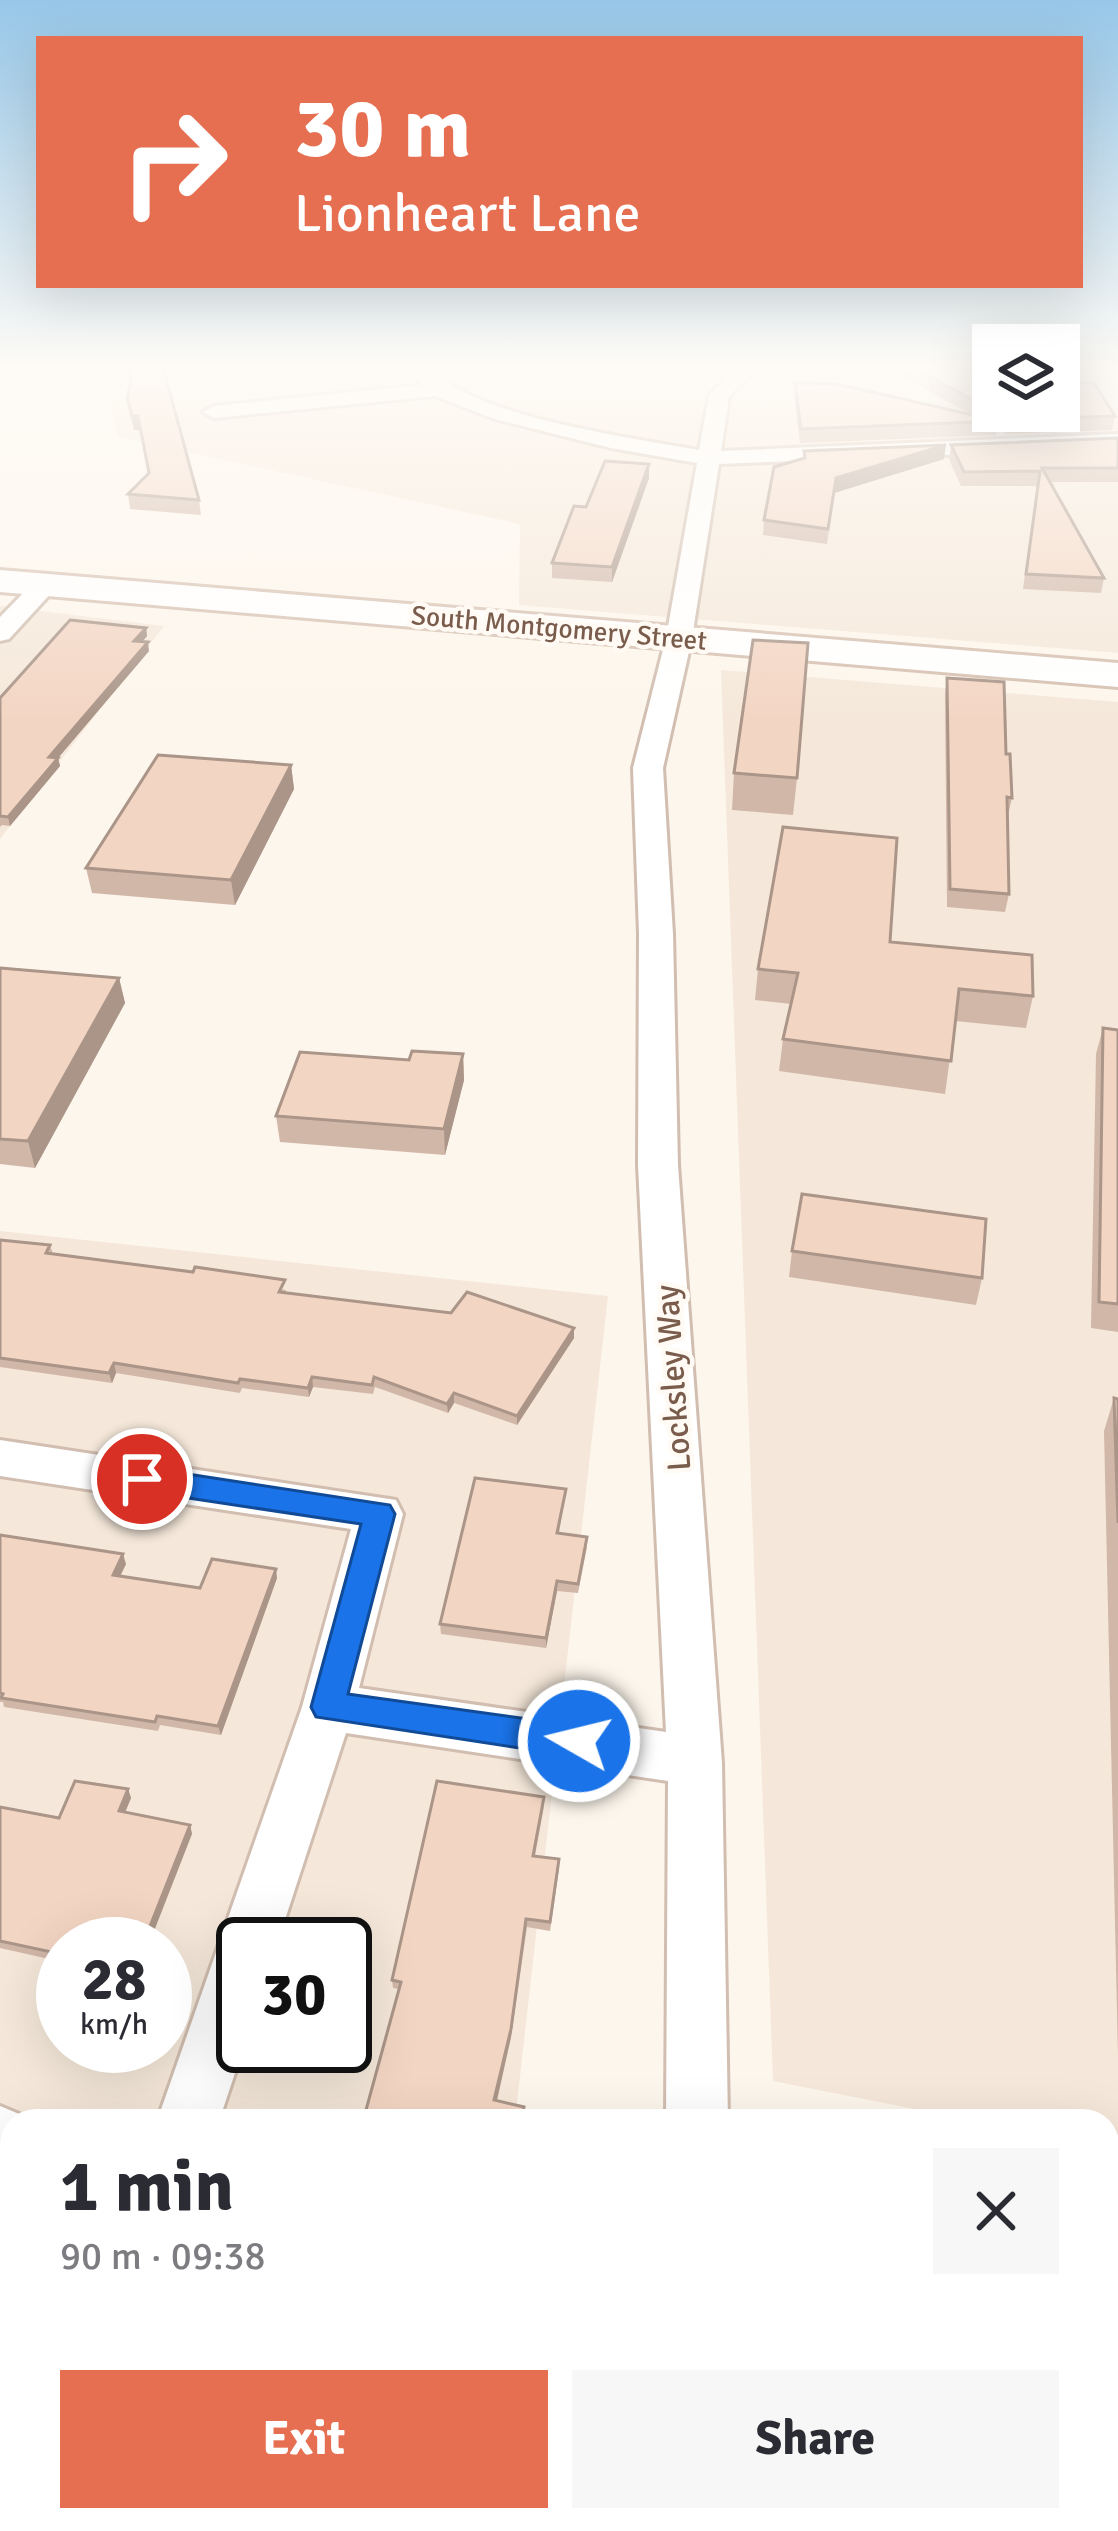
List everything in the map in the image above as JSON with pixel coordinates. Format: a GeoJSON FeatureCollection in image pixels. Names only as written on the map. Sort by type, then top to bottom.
{"type":"FeatureCollection","features":[{"type":"Feature","properties":{"kind":"street","name":"Locksley Way"},"geometry":{"type":"LineString","coordinates":[[697,2109],[695,1763],[658,1165],[656,934],[648,768],[679,638],[704,485]]}},
{"type":"Feature","properties":{"kind":"street","name":"South Montgomery Street"},"geometry":{"type":"LineString","coordinates":[[0,581],[1118,675]]}},
{"type":"Feature","properties":{"kind":"street"},"geometry":{"type":"LineString","coordinates":[[0,633],[45,585]]}},
{"type":"Feature","properties":{"kind":"street"},"geometry":{"type":"LineString","coordinates":[[0,1459],[379,1514],[328,1707],[257,1917]]}},
{"type":"Feature","properties":{"kind":"street"},"geometry":{"type":"LineString","coordinates":[[328,1707],[633,1748],[695,1763]]}},
{"type":"Feature","properties":{"kind":"street"},"geometry":{"type":"LineString","coordinates":[[192,2109],[216,2038]]}},
{"type":"Feature","properties":{"kind":"shaded area"},"geometry":{"type":"Polygon","coordinates":[[[340,485],[1118,485],[1118,653],[519,605],[520,524],[340,485]]]}},
{"type":"Feature","properties":{"kind":"shaded area"},"geometry":{"type":"Polygon","coordinates":[[[0,606],[164,626],[0,839],[0,606]]]}},
{"type":"Feature","properties":{"kind":"shaded area"},"geometry":{"type":"Polygon","coordinates":[[[721,670],[1118,702],[1118,2109],[914,2109],[773,2081],[721,670]]]}},
{"type":"Feature","properties":{"kind":"shaded area"},"geometry":{"type":"Polygon","coordinates":[[[0,1231],[608,1296],[516,2109],[0,2109],[0,1231]]]}},
{"type":"Feature","properties":{"kind":"building"},"geometry":{"type":"Polygon","coordinates":[[[137,485],[195,485],[199,500],[128,494],[137,485]]]}},
{"type":"Feature","properties":{"kind":"building"},"geometry":{"type":"Polygon","coordinates":[[[595,485],[641,485],[612,567],[552,563],[574,506],[586,507],[595,485]]]}},
{"type":"Feature","properties":{"kind":"building"},"geometry":{"type":"Polygon","coordinates":[[[771,485],[835,485],[828,529],[764,520],[771,485]]]}},
{"type":"Feature","properties":{"kind":"building"},"geometry":{"type":"Polygon","coordinates":[[[1038,485],[1052,485],[1104,578],[1026,574],[1038,485]]]}},
{"type":"Feature","properties":{"kind":"building"},"geometry":{"type":"Polygon","coordinates":[[[70,620],[146,628],[134,641],[148,642],[49,757],[58,758],[8,817],[0,816],[0,698],[70,620]]]}},
{"type":"Feature","properties":{"kind":"building"},"geometry":{"type":"Polygon","coordinates":[[[753,640],[808,643],[797,778],[734,773],[753,640]]]}},
{"type":"Feature","properties":{"kind":"building"},"geometry":{"type":"Polygon","coordinates":[[[947,678],[1004,682],[1012,798],[1007,797],[1009,894],[950,889],[947,678]]]}},
{"type":"Feature","properties":{"kind":"building"},"geometry":{"type":"Polygon","coordinates":[[[158,755],[291,765],[231,880],[86,868],[158,755]]]}},
{"type":"Feature","properties":{"kind":"building"},"geometry":{"type":"Polygon","coordinates":[[[783,827],[897,838],[890,942],[1032,955],[1033,996],[959,989],[951,1061],[783,1039],[798,973],[758,969],[783,827]]]}},
{"type":"Feature","properties":{"kind":"building"},"geometry":{"type":"Polygon","coordinates":[[[0,968],[119,978],[28,1141],[0,1139],[0,968]]]}},
{"type":"Feature","properties":{"kind":"building"},"geometry":{"type":"Polygon","coordinates":[[[1103,1028],[1118,1030],[1118,1304],[1099,1302],[1103,1028]]]}},
{"type":"Feature","properties":{"kind":"building"},"geometry":{"type":"Polygon","coordinates":[[[412,1051],[463,1054],[444,1129],[276,1116],[300,1052],[409,1060],[412,1051]]]}},
{"type":"Feature","properties":{"kind":"building"},"geometry":{"type":"Polygon","coordinates":[[[802,1194],[986,1219],[982,1278],[792,1251],[802,1194]]]}},
{"type":"Feature","properties":{"kind":"building"},"geometry":{"type":"Polygon","coordinates":[[[0,1240],[50,1245],[46,1253],[285,1280],[279,1292],[451,1313],[467,1292],[574,1328],[517,1416],[454,1393],[447,1404],[374,1377],[372,1385],[312,1377],[308,1388],[240,1379],[238,1383],[114,1363],[109,1373],[0,1358],[0,1240]]]}},
{"type":"Feature","properties":{"kind":"building"},"geometry":{"type":"Polygon","coordinates":[[[1114,1398],[1118,1399],[1118,1523],[1114,1398]]]}},
{"type":"Feature","properties":{"kind":"building"},"geometry":{"type":"Polygon","coordinates":[[[475,1478],[566,1489],[557,1533],[587,1537],[578,1584],[557,1581],[546,1638],[440,1624],[475,1478]]]}},
{"type":"Feature","properties":{"kind":"building"},"geometry":{"type":"Polygon","coordinates":[[[0,1535],[123,1554],[113,1575],[200,1588],[212,1559],[276,1569],[218,1726],[157,1716],[155,1722],[1,1698],[0,1535]]]}},
{"type":"Feature","properties":{"kind":"building"},"geometry":{"type":"Polygon","coordinates":[[[75,1781],[128,1789],[119,1811],[190,1825],[154,1917],[36,1917],[36,1949],[0,1941],[0,1807],[59,1818],[75,1781]]]}},
{"type":"Feature","properties":{"kind":"building"},"geometry":{"type":"Polygon","coordinates":[[[437,1781],[544,1797],[533,1856],[559,1859],[550,1922],[526,1919],[511,2029],[494,2100],[524,2109],[366,2109],[401,1982],[392,1980],[437,1781]]]}},
{"type":"Feature","properties":{"kind":"route"},"geometry":{"type":"LineString","coordinates":[[142,1479],[379,1514],[328,1707],[579,1741]]}}]}
